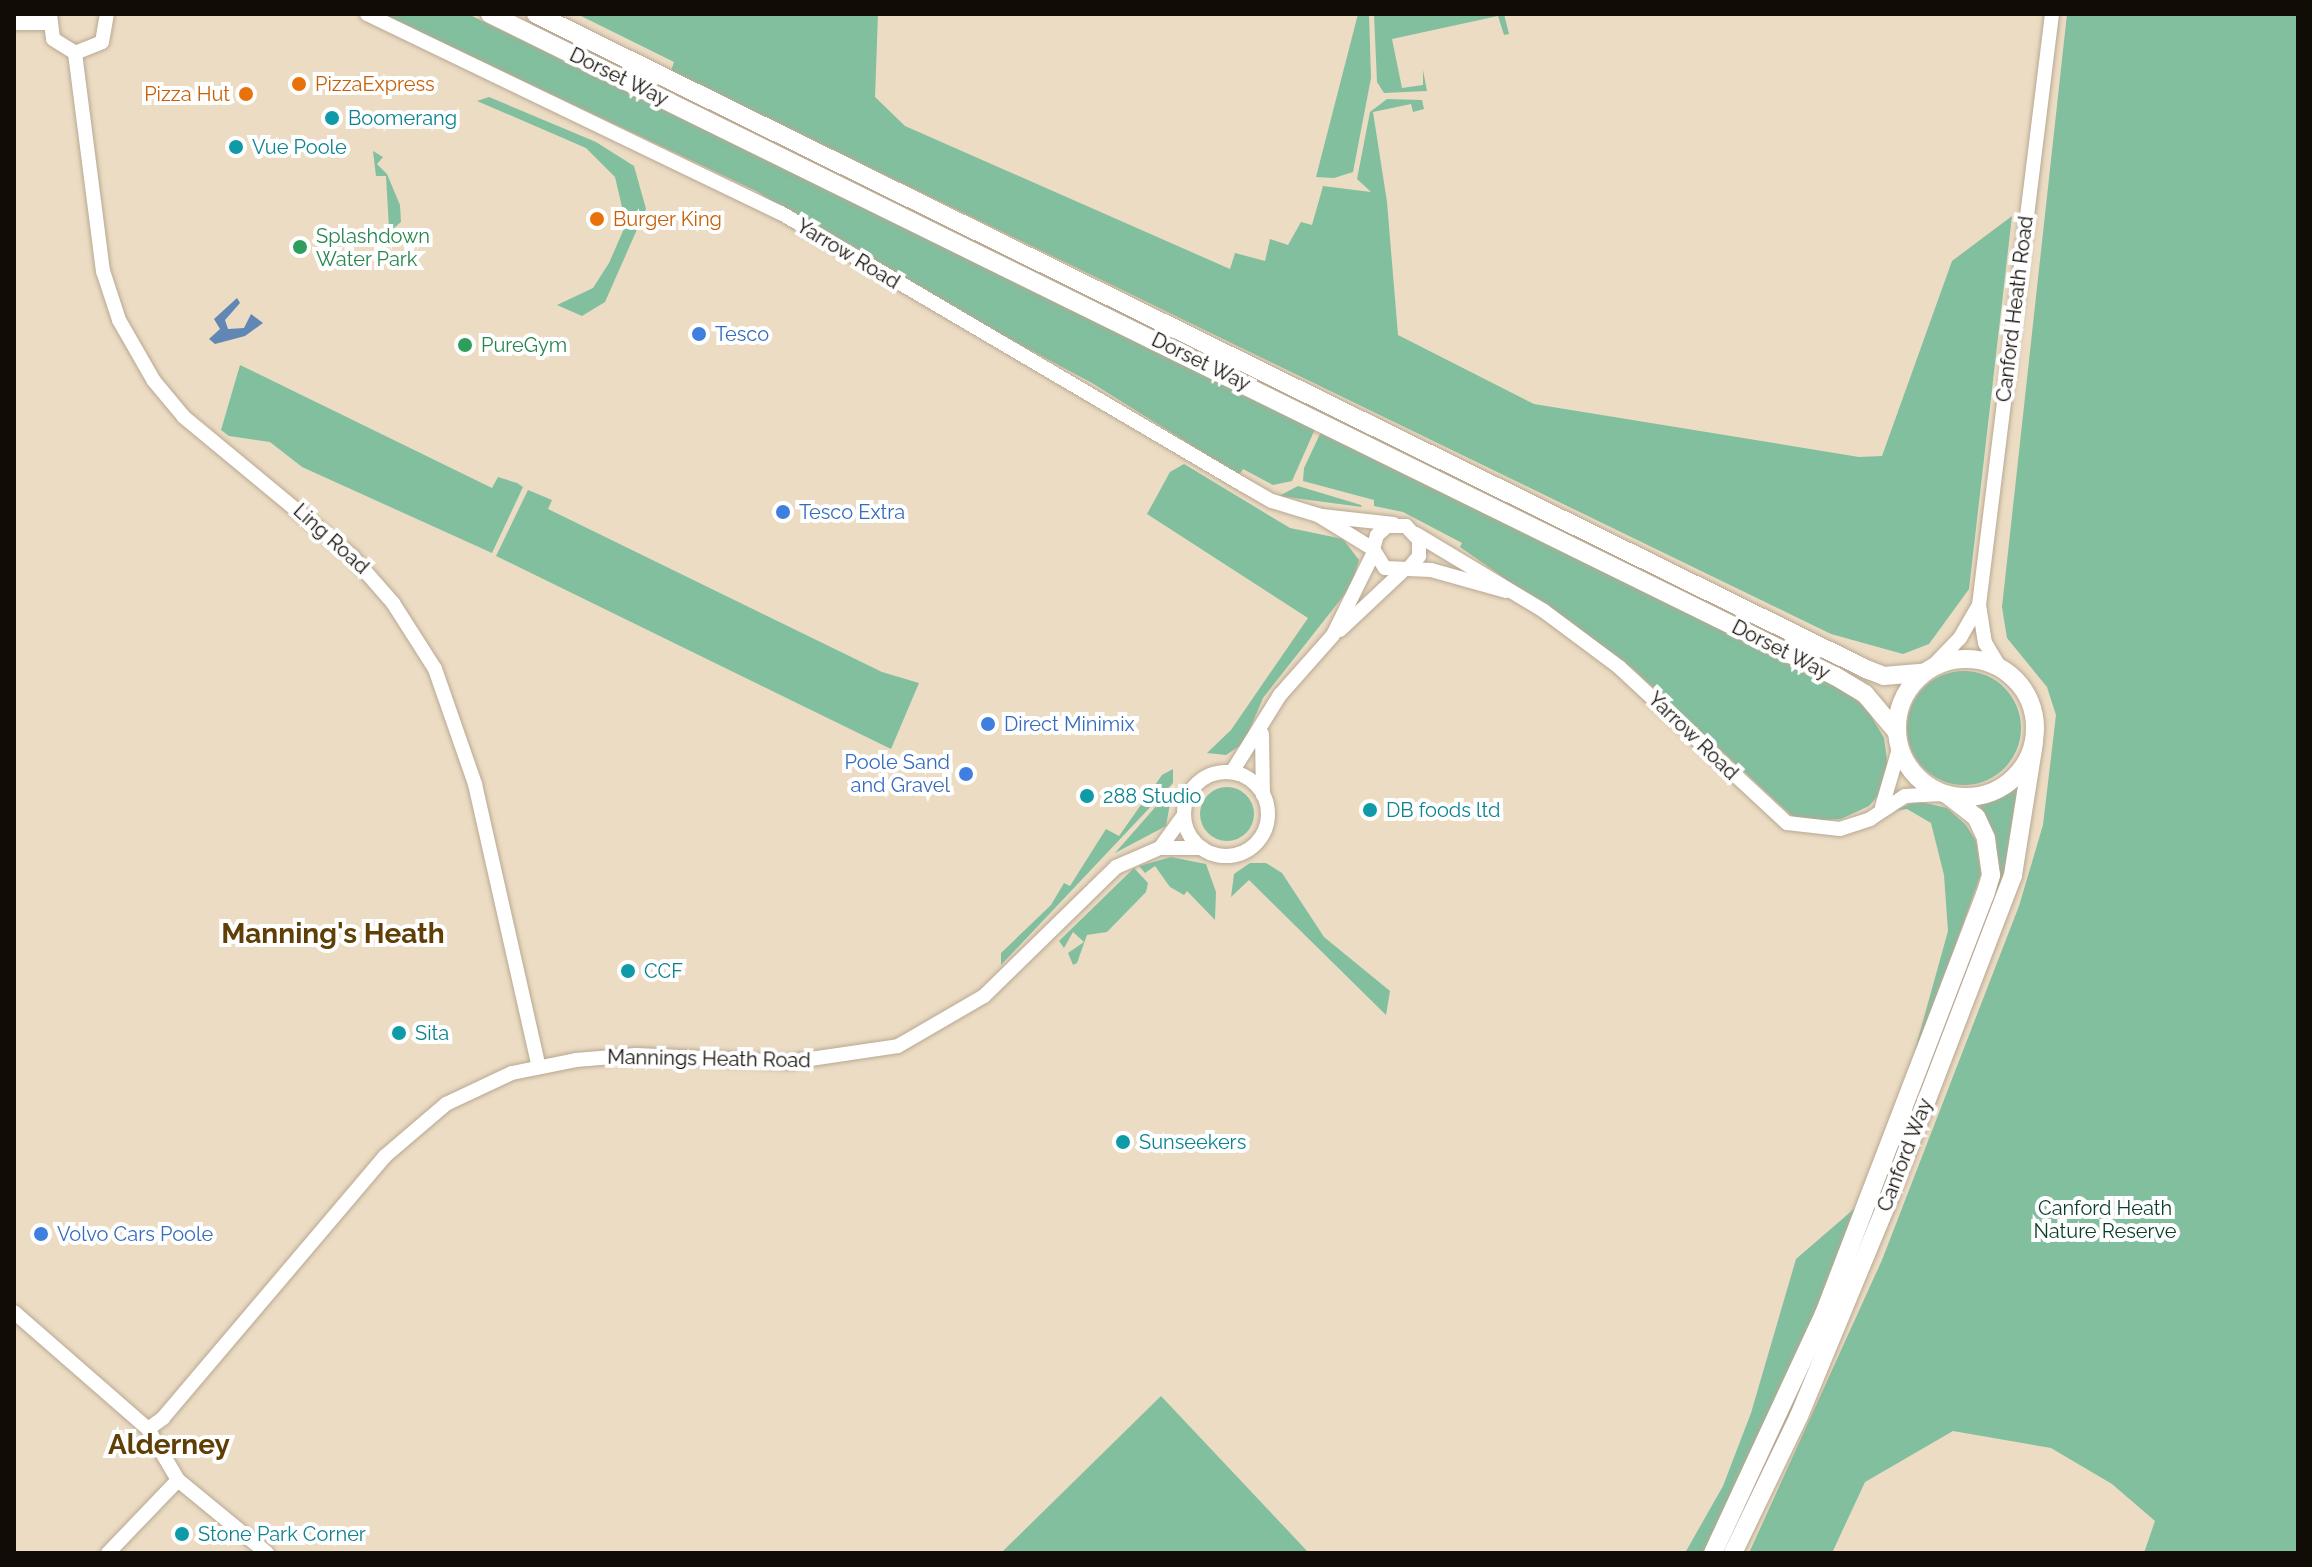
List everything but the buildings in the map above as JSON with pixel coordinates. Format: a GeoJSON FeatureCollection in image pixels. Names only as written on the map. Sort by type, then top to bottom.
{"type":"FeatureCollection","features":[{"type":"Feature","properties":{"kind":"highway","name":"Dorset Way"},"geometry":{"type":"LineString","coordinates":[[490,14],[1835,676],[1865,694],[1898,740]]}},
{"type":"Feature","properties":{"kind":"highway","name":"Dorset Way"},"geometry":{"type":"LineString","coordinates":[[536,14],[1866,669],[1884,676],[1927,670]]}},
{"type":"Feature","properties":{"kind":"highway"},"geometry":{"type":"LineString","coordinates":[[1965,658],[1999,666],[2029,699],[2034,743],[2023,768],[2003,788],[1977,797],[1945,795],[1915,776],[1898,740],[1908,690],[1927,670],[1965,658]]}},
{"type":"Feature","properties":{"kind":"highway","name":"Canford Way"},"geometry":{"type":"LineString","coordinates":[[1733,1553],[1799,1416],[1888,1201],[2013,875],[2034,743]]}},
{"type":"Feature","properties":{"kind":"highway","name":"Canford Way"},"geometry":{"type":"LineString","coordinates":[[1713,1553],[1824,1314],[1985,895],[1991,875],[1986,838],[1976,817],[1945,795]]}},
{"type":"Feature","properties":{"kind":"street"},"geometry":{"type":"LineString","coordinates":[[14,23],[49,19],[60,46],[75,53],[102,42],[107,14]]}},
{"type":"Feature","properties":{"kind":"street","name":"Yarrow Road"},"geometry":{"type":"LineString","coordinates":[[367,14],[781,213],[1272,501],[1318,515],[1394,524]]}},
{"type":"Feature","properties":{"kind":"street","name":"Canford Heath Road"},"geometry":{"type":"LineString","coordinates":[[1999,666],[1985,643],[1979,605],[2052,14]]}},
{"type":"Feature","properties":{"kind":"street","name":"Ling Road"},"geometry":{"type":"LineString","coordinates":[[75,53],[103,271],[119,320],[154,381],[184,417],[351,555],[393,603],[435,669],[475,784],[539,1067]]}},
{"type":"Feature","properties":{"kind":"street","name":"Yarrow Road"},"geometry":{"type":"LineString","coordinates":[[1318,515],[1374,550]]}},
{"type":"Feature","properties":{"kind":"street"},"geometry":{"type":"LineString","coordinates":[[1232,772],[1263,729],[1280,695],[1333,635],[1406,569],[1420,548],[1416,534],[1394,524],[1381,530],[1333,635]]}},
{"type":"Feature","properties":{"kind":"street","name":"Yarrow Road"},"geometry":{"type":"LineString","coordinates":[[1416,534],[1514,593],[1645,689],[1787,823],[1840,829],[1870,819],[1882,808],[1913,794],[1945,795]]}},
{"type":"Feature","properties":{"kind":"street"},"geometry":{"type":"LineString","coordinates":[[1374,550],[1385,568],[1406,569]]}},
{"type":"Feature","properties":{"kind":"street","name":"Yarrow Road"},"geometry":{"type":"LineString","coordinates":[[1406,569],[1514,593]]}},
{"type":"Feature","properties":{"kind":"street","name":"Canford Heath Road"},"geometry":{"type":"LineString","coordinates":[[1927,670],[1960,638],[1979,605]]}},
{"type":"Feature","properties":{"kind":"street"},"geometry":{"type":"LineString","coordinates":[[1184,815],[1188,831],[1202,848],[1225,855],[1251,847],[1267,819],[1263,795],[1263,729]]}},
{"type":"Feature","properties":{"kind":"street"},"geometry":{"type":"LineString","coordinates":[[1882,808],[1898,740]]}},
{"type":"Feature","properties":{"kind":"street"},"geometry":{"type":"LineString","coordinates":[[1160,848],[1184,815],[1190,792],[1200,781],[1232,772],[1249,779],[1263,795]]}},
{"type":"Feature","properties":{"kind":"street","name":"Mannings Heath Road"},"geometry":{"type":"LineString","coordinates":[[148,1429],[406,1133],[486,1084],[539,1067],[636,1055],[816,1061],[898,1046],[984,996],[1116,867],[1160,848],[1202,848]]}},
{"type":"Feature","properties":{"kind":"street"},"geometry":{"type":"LineString","coordinates":[[14,1312],[148,1429],[178,1480],[267,1553]]}},
{"type":"Feature","properties":{"kind":"street"},"geometry":{"type":"LineString","coordinates":[[108,1553],[178,1480]]}},
{"type":"Feature","properties":{"kind":"green space"},"geometry":{"type":"Polygon","coordinates":[[[382,14],[468,14],[1315,429],[1292,481],[1273,485],[1243,469],[1239,475],[1092,383],[856,257],[758,192],[382,14]]]}},
{"type":"Feature","properties":{"kind":"green space"},"geometry":{"type":"Polygon","coordinates":[[[577,14],[878,14],[875,97],[905,126],[1230,269],[1235,253],[1265,261],[1270,239],[1288,245],[1301,222],[1312,225],[1323,186],[1371,192],[1357,179],[1370,112],[1387,99],[1422,100],[1424,109],[1413,112],[1411,104],[1373,112],[1387,202],[1398,335],[1534,404],[1859,457],[1882,456],[1952,261],[2012,216],[1969,589],[1929,644],[1903,654],[1831,634],[671,71],[674,62],[577,14]]]}},
{"type":"Feature","properties":{"kind":"green space"},"geometry":{"type":"Polygon","coordinates":[[[1358,14],[1369,14],[1371,78],[1353,172],[1334,178],[1316,177],[1358,14]]]}},
{"type":"Feature","properties":{"kind":"green space"},"geometry":{"type":"Polygon","coordinates":[[[1374,14],[1504,14],[1509,34],[1504,35],[1498,16],[1392,39],[1402,88],[1423,85],[1423,70],[1427,91],[1384,93],[1377,82],[1374,14]]]}},
{"type":"Feature","properties":{"kind":"green space","name":"Canford Heath Nature Reserve"},"geometry":{"type":"Polygon","coordinates":[[[2067,14],[2298,14],[2298,1553],[2144,1553],[2155,1521],[2112,1484],[2051,1448],[1953,1431],[1865,1482],[1832,1553],[1749,1553],[1882,1260],[2019,906],[2043,825],[2056,715],[2047,687],[2007,638],[2002,607],[2067,14]]]}},
{"type":"Feature","properties":{"kind":"green space"},"geometry":{"type":"Polygon","coordinates":[[[489,97],[596,142],[634,166],[646,209],[605,302],[582,316],[557,305],[593,288],[609,263],[626,224],[615,177],[586,148],[477,101],[489,97]]]}},
{"type":"Feature","properties":{"kind":"green space"},"geometry":{"type":"Polygon","coordinates":[[[373,151],[383,157],[377,164],[387,174],[400,205],[401,222],[386,235],[380,235],[379,229],[389,228],[386,176],[376,176],[373,151]]]}},
{"type":"Feature","properties":{"kind":"green space"},"geometry":{"type":"Polygon","coordinates":[[[240,365],[492,488],[498,477],[523,487],[492,553],[302,467],[270,442],[229,436],[221,430],[240,365]]]}},
{"type":"Feature","properties":{"kind":"green space"},"geometry":{"type":"Polygon","coordinates":[[[1321,432],[1844,689],[1867,709],[1884,738],[1889,775],[1881,792],[1869,806],[1841,819],[1807,821],[1792,816],[1632,668],[1460,547],[1462,543],[1403,512],[1374,506],[1374,500],[1303,481],[1304,468],[1321,432]]]}},
{"type":"Feature","properties":{"kind":"green space"},"geometry":{"type":"Polygon","coordinates":[[[1184,464],[1290,528],[1343,539],[1359,560],[1352,585],[1263,698],[1244,743],[1226,755],[1207,753],[1231,730],[1308,618],[1147,514],[1170,472],[1184,464]]]}},
{"type":"Feature","properties":{"kind":"green space"},"geometry":{"type":"Polygon","coordinates":[[[1298,486],[1361,505],[1362,507],[1279,496],[1298,486]]]}},
{"type":"Feature","properties":{"kind":"green space"},"geometry":{"type":"Polygon","coordinates":[[[528,490],[552,500],[548,509],[882,672],[919,683],[891,749],[496,556],[528,490]]]}},
{"type":"Feature","properties":{"kind":"green space"},"geometry":{"type":"Polygon","coordinates":[[[1964,671],[1986,676],[2004,688],[2016,706],[2021,728],[2016,750],[2004,768],[1986,780],[1964,785],[1942,780],[1924,768],[1912,750],[1907,728],[1912,706],[1924,688],[1942,676],[1964,671]]]}},
{"type":"Feature","properties":{"kind":"green space"},"geometry":{"type":"Polygon","coordinates":[[[1173,769],[1173,783],[1001,965],[1001,953],[1051,905],[1064,883],[1070,886],[1106,829],[1119,836],[1162,775],[1173,769]]]}},
{"type":"Feature","properties":{"kind":"green space"},"geometry":{"type":"Polygon","coordinates":[[[2019,779],[2009,863],[1881,1200],[1792,1412],[1722,1553],[1997,878],[1996,840],[1979,804],[2019,779]]]}},
{"type":"Feature","properties":{"kind":"green space"},"geometry":{"type":"Polygon","coordinates":[[[1173,787],[1166,826],[1115,853],[1173,787]]]}},
{"type":"Feature","properties":{"kind":"green space"},"geometry":{"type":"Polygon","coordinates":[[[1227,787],[1246,795],[1254,814],[1246,833],[1227,841],[1208,833],[1200,814],[1208,795],[1227,787]]]}},
{"type":"Feature","properties":{"kind":"green space"},"geometry":{"type":"Polygon","coordinates":[[[1917,801],[1947,808],[1966,825],[1976,841],[1981,874],[1905,1086],[1948,931],[1944,875],[1931,823],[1907,809],[1893,811],[1917,801]]]}},
{"type":"Feature","properties":{"kind":"green space"},"geometry":{"type":"Polygon","coordinates":[[[1171,857],[1206,864],[1216,892],[1215,920],[1187,891],[1184,895],[1170,887],[1155,866],[1145,873],[1139,866],[1171,857]]]}},
{"type":"Feature","properties":{"kind":"green space"},"geometry":{"type":"Polygon","coordinates":[[[1250,863],[1266,863],[1282,873],[1324,937],[1390,991],[1386,1015],[1249,880],[1231,897],[1234,874],[1250,863]]]}},
{"type":"Feature","properties":{"kind":"green space"},"geometry":{"type":"Polygon","coordinates":[[[1134,868],[1148,883],[1146,892],[1107,932],[1087,935],[1077,963],[1073,965],[1068,953],[1084,942],[1073,932],[1064,948],[1059,941],[1134,868]]]}},
{"type":"Feature","properties":{"kind":"green space"},"geometry":{"type":"Polygon","coordinates":[[[1862,1202],[1824,1299],[1705,1553],[1685,1553],[1723,1486],[1751,1413],[1796,1259],[1862,1202]]]}},
{"type":"Feature","properties":{"kind":"green space"},"geometry":{"type":"Polygon","coordinates":[[[1161,1396],[1309,1553],[1001,1553],[1161,1396]]]}},
{"type":"Feature","properties":{"kind":"water"},"geometry":{"type":"Polygon","coordinates":[[[237,298],[240,303],[225,320],[228,329],[244,328],[251,314],[263,323],[245,336],[215,344],[209,339],[220,329],[214,319],[237,298]]]}},
{"type":"Feature","properties":{"kind":"place","name":"PizzaExpress"},"geometry":{"type":"Point","coordinates":[299,84]}},
{"type":"Feature","properties":{"kind":"place","name":"Pizza Hut"},"geometry":{"type":"Point","coordinates":[246,94]}},
{"type":"Feature","properties":{"kind":"place","name":"Boomerang"},"geometry":{"type":"Point","coordinates":[332,118]}},
{"type":"Feature","properties":{"kind":"place","name":"Vue Poole"},"geometry":{"type":"Point","coordinates":[236,147]}},
{"type":"Feature","properties":{"kind":"place","name":"Burger King"},"geometry":{"type":"Point","coordinates":[597,219]}},
{"type":"Feature","properties":{"kind":"place","name":"Splashdown Water Park"},"geometry":{"type":"Point","coordinates":[300,247]}},
{"type":"Feature","properties":{"kind":"place","name":"Tesco"},"geometry":{"type":"Point","coordinates":[699,334]}},
{"type":"Feature","properties":{"kind":"place","name":"PureGym"},"geometry":{"type":"Point","coordinates":[465,345]}},
{"type":"Feature","properties":{"kind":"place","name":"Tesco Extra"},"geometry":{"type":"Point","coordinates":[783,512]}},
{"type":"Feature","properties":{"kind":"place","name":"Direct Minimix"},"geometry":{"type":"Point","coordinates":[988,724]}},
{"type":"Feature","properties":{"kind":"place","name":"Poole Sand and Gravel"},"geometry":{"type":"Point","coordinates":[966,774]}},
{"type":"Feature","properties":{"kind":"place","name":"288 Studio"},"geometry":{"type":"Point","coordinates":[1087,796]}},
{"type":"Feature","properties":{"kind":"place","name":"DB foods ltd"},"geometry":{"type":"Point","coordinates":[1370,810]}},
{"type":"Feature","properties":{"kind":"place","name":"CCF"},"geometry":{"type":"Point","coordinates":[628,971]}},
{"type":"Feature","properties":{"kind":"place","name":"Sita"},"geometry":{"type":"Point","coordinates":[399,1033]}},
{"type":"Feature","properties":{"kind":"place","name":"Sunseekers"},"geometry":{"type":"Point","coordinates":[1123,1142]}},
{"type":"Feature","properties":{"kind":"place","name":"Volvo Cars Poole"},"geometry":{"type":"Point","coordinates":[41,1234]}},
{"type":"Feature","properties":{"kind":"place","name":"Stone Park Corner"},"geometry":{"type":"Point","coordinates":[182,1534]}},
{"type":"Feature","properties":{"kind":"district","name":"Manning's Heath"},"geometry":{"type":"Point","coordinates":[333,934]}},
{"type":"Feature","properties":{"kind":"district","name":"Alderney"},"geometry":{"type":"Point","coordinates":[169,1445]}}]}
